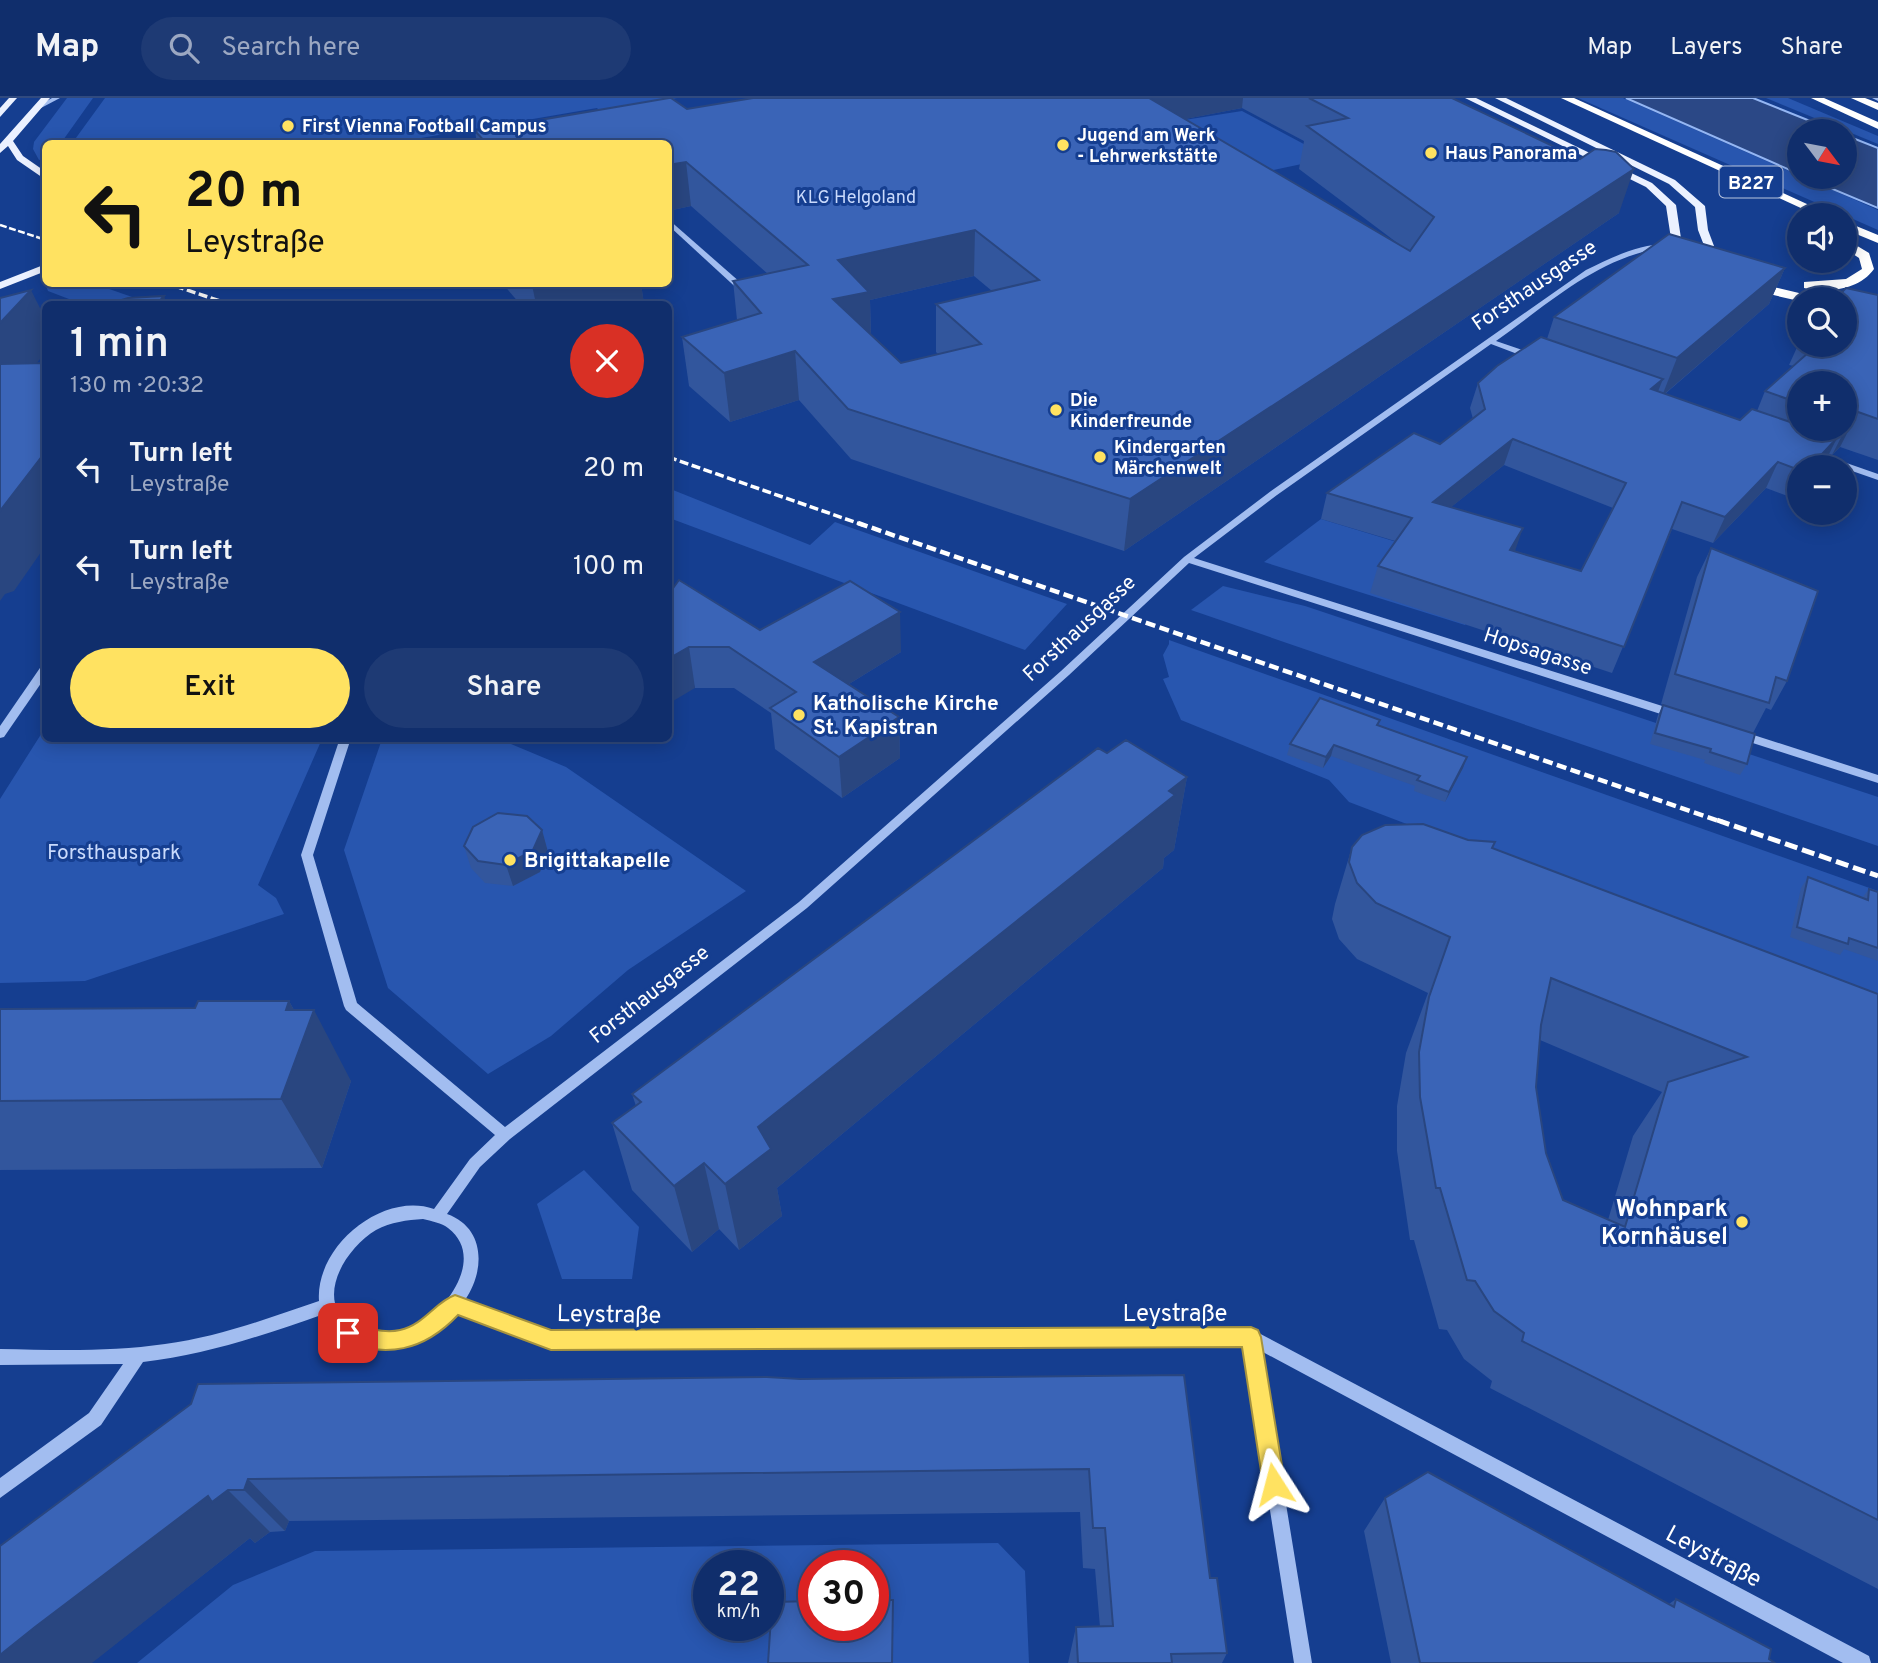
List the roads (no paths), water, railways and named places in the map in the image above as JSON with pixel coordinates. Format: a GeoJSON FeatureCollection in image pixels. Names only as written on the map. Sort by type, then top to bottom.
{"type":"FeatureCollection","features":[{"type":"Feature","properties":{"kind":"highway","name":"B227"},"geometry":{"type":"LineString","coordinates":[[1566,98],[1798,203]]}},
{"type":"Feature","properties":{"kind":"highway"},"geometry":{"type":"LineString","coordinates":[[1817,98],[1878,120]]}},
{"type":"Feature","properties":{"kind":"highway"},"geometry":{"type":"LineString","coordinates":[[1817,98],[1878,126]]}},
{"type":"Feature","properties":{"kind":"highway"},"geometry":{"type":"LineString","coordinates":[[1856,98],[1878,107]]}},
{"type":"Feature","properties":{"kind":"highway"},"geometry":{"type":"LineString","coordinates":[[1676,148],[1687,162],[1787,210]]}},
{"type":"Feature","properties":{"kind":"highway"},"geometry":{"type":"LineString","coordinates":[[1857,230],[1878,239]]}},
{"type":"Feature","properties":{"kind":"highway"},"geometry":{"type":"LineString","coordinates":[[1703,246],[1724,258]]}},
{"type":"Feature","properties":{"kind":"highway"},"geometry":{"type":"LineString","coordinates":[[1748,272],[1812,286],[1844,284],[1858,280],[1868,268],[1865,256],[1857,251]]}},
{"type":"Feature","properties":{"kind":"highway"},"geometry":{"type":"LineString","coordinates":[[1736,281],[1799,297],[1878,300]]}},
{"type":"Feature","properties":{"kind":"main road"},"geometry":{"type":"LineString","coordinates":[[0,114],[13,98]]}},
{"type":"Feature","properties":{"kind":"main road"},"geometry":{"type":"LineString","coordinates":[[0,150],[46,98]]}},
{"type":"Feature","properties":{"kind":"main road"},"geometry":{"type":"LineString","coordinates":[[1469,98],[1649,185],[1671,205],[1683,248]]}},
{"type":"Feature","properties":{"kind":"main road"},"geometry":{"type":"LineString","coordinates":[[1499,98],[1672,182],[1695,198],[1700,206],[1703,246]]}},
{"type":"Feature","properties":{"kind":"main road"},"geometry":{"type":"LineString","coordinates":[[9,141],[20,158],[42,174]]}},
{"type":"Feature","properties":{"kind":"main road"},"geometry":{"type":"LineString","coordinates":[[0,273],[42,257]]}},
{"type":"Feature","properties":{"kind":"main road"},"geometry":{"type":"LineString","coordinates":[[0,286],[42,269]]}},
{"type":"Feature","properties":{"kind":"street"},"geometry":{"type":"LineString","coordinates":[[39,107],[57,98]]}},
{"type":"Feature","properties":{"kind":"street"},"geometry":{"type":"LineString","coordinates":[[672,225],[749,295]]}},
{"type":"Feature","properties":{"kind":"street","name":"Forsthausgasse"},"geometry":{"type":"LineString","coordinates":[[438,1214],[475,1163],[505,1135],[803,905],[1065,673],[1187,559],[1274,493],[1589,272],[1622,255],[1652,246],[1683,248]]}},
{"type":"Feature","properties":{"kind":"street"},"geometry":{"type":"LineString","coordinates":[[1490,341],[1539,358]]}},
{"type":"Feature","properties":{"kind":"street"},"geometry":{"type":"LineString","coordinates":[[1809,452],[1878,477]]}},
{"type":"Feature","properties":{"kind":"street","name":"Hopsagasse"},"geometry":{"type":"LineString","coordinates":[[1187,559],[1684,717]]}},
{"type":"Feature","properties":{"kind":"street"},"geometry":{"type":"LineString","coordinates":[[0,734],[42,673]]}},
{"type":"Feature","properties":{"kind":"street"},"geometry":{"type":"LineString","coordinates":[[1724,730],[1878,779]]}},
{"type":"Feature","properties":{"kind":"street"},"geometry":{"type":"LineString","coordinates":[[345,742],[307,855],[351,1006],[505,1135]]}},
{"type":"Feature","properties":{"kind":"street"},"geometry":{"type":"LineString","coordinates":[[415,1212],[438,1214],[454,1223],[465,1235],[471,1248],[472,1264],[467,1284],[455,1304],[439,1321],[418,1334],[380,1342],[348,1333],[335,1321],[328,1305],[326,1290],[329,1275],[346,1246],[359,1233],[390,1216],[415,1212]]}},
{"type":"Feature","properties":{"kind":"street","name":"Leystraße"},"geometry":{"type":"LineString","coordinates":[[455,1304],[551,1340],[1251,1337],[1862,1663]]}},
{"type":"Feature","properties":{"kind":"street"},"geometry":{"type":"LineString","coordinates":[[0,1357],[139,1355],[187,1349],[250,1333],[328,1305]]}},
{"type":"Feature","properties":{"kind":"street"},"geometry":{"type":"LineString","coordinates":[[1251,1337],[1303,1663]]}},
{"type":"Feature","properties":{"kind":"street"},"geometry":{"type":"LineString","coordinates":[[0,1489],[95,1419],[139,1355]]}},
{"type":"Feature","properties":{"kind":"railway"},"geometry":{"type":"LineString","coordinates":[[0,225],[42,239]]}},
{"type":"Feature","properties":{"kind":"railway"},"geometry":{"type":"LineString","coordinates":[[178,287],[220,301]]}},
{"type":"Feature","properties":{"kind":"railway"},"geometry":{"type":"LineString","coordinates":[[672,458],[863,525]]}},
{"type":"Feature","properties":{"kind":"railway"},"geometry":{"type":"LineString","coordinates":[[858,523],[1722,822]]}},
{"type":"Feature","properties":{"kind":"railway"},"geometry":{"type":"LineString","coordinates":[[1717,820],[1878,876]]}},
{"type":"Feature","properties":{"kind":"place","name":"First Vienna Football Campus"},"geometry":{"type":"Point","coordinates":[288,126]}},
{"type":"Feature","properties":{"kind":"place","name":"Jugend am Werk - Lehrwerkstätte"},"geometry":{"type":"Point","coordinates":[1063,145]}},
{"type":"Feature","properties":{"kind":"place","name":"Haus Panorama"},"geometry":{"type":"Point","coordinates":[1431,153]}},
{"type":"Feature","properties":{"kind":"place","name":"Die Kinderfreunde"},"geometry":{"type":"Point","coordinates":[1056,410]}},
{"type":"Feature","properties":{"kind":"place","name":"Kindergarten Märchenwelt"},"geometry":{"type":"Point","coordinates":[1100,457]}},
{"type":"Feature","properties":{"kind":"place","name":"Katholische Kirche St. Kapistran"},"geometry":{"type":"Point","coordinates":[799,715]}},
{"type":"Feature","properties":{"kind":"place","name":"Brigittakapelle"},"geometry":{"type":"Point","coordinates":[510,860]}},
{"type":"Feature","properties":{"kind":"place","name":"Wohnpark Kornhäusel"},"geometry":{"type":"Point","coordinates":[1742,1222]}},
{"type":"Feature","properties":{"kind":"park label","name":"KLG Helgoland"},"geometry":{"type":"Point","coordinates":[856,197]}},
{"type":"Feature","properties":{"kind":"park label","name":"Forsthauspark"},"geometry":{"type":"Point","coordinates":[114,852]}}]}
